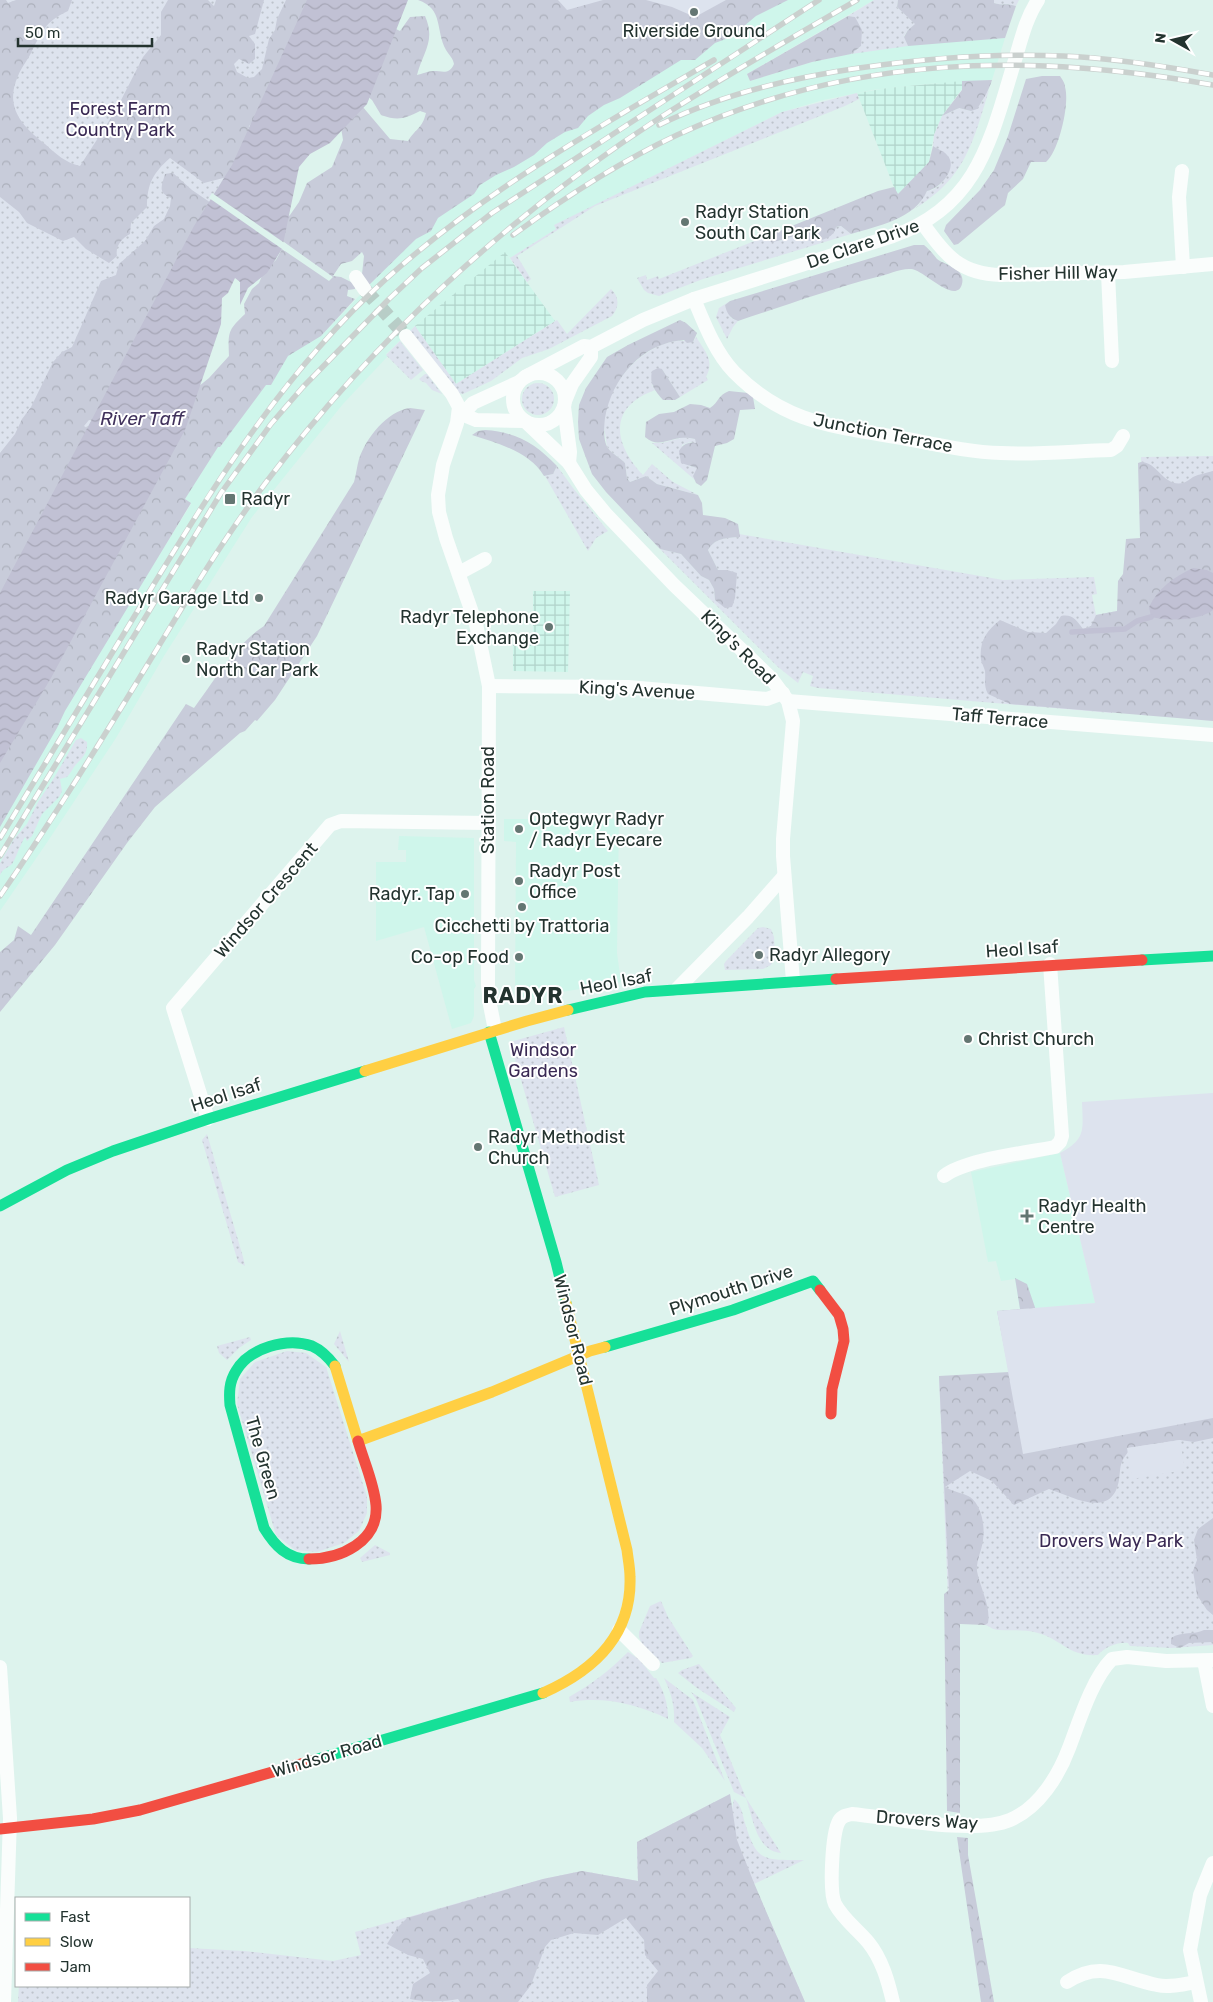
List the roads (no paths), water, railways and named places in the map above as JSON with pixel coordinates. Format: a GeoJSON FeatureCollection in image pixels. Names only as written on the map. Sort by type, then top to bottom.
{"type":"FeatureCollection","features":[{"type":"Feature","properties":{"kind":"street","name":"De Clare Drive"},"geometry":{"type":"LineString","coordinates":[[522,380],[584,346],[591,347],[643,320],[694,299],[893,236],[923,224],[943,210],[966,185],[979,165],[992,136],[1028,19],[1038,0]]}},
{"type":"Feature","properties":{"kind":"street"},"geometry":{"type":"LineString","coordinates":[[1182,171],[1179,197],[1183,267]]}},
{"type":"Feature","properties":{"kind":"street","name":"Fisher Hill Way"},"geometry":{"type":"LineString","coordinates":[[923,224],[950,258],[970,271],[1000,275],[1108,273],[1213,264]]}},
{"type":"Feature","properties":{"kind":"street"},"geometry":{"type":"LineString","coordinates":[[1108,273],[1112,362]]}},
{"type":"Feature","properties":{"kind":"street"},"geometry":{"type":"LineString","coordinates":[[356,277],[364,290]]}},
{"type":"Feature","properties":{"kind":"street","name":"Junction Terrace"},"geometry":{"type":"LineString","coordinates":[[694,299],[707,330],[732,370],[763,396],[789,412],[807,420],[872,433],[1000,453],[1111,450],[1117,446],[1123,436]]}},
{"type":"Feature","properties":{"kind":"street"},"geometry":{"type":"LineString","coordinates":[[406,336],[452,394],[461,413],[476,420],[526,422],[540,426],[556,419],[565,404],[572,384],[591,357],[591,347]]}},
{"type":"Feature","properties":{"kind":"street"},"geometry":{"type":"LineString","coordinates":[[461,413],[473,403],[534,374],[550,375],[562,387],[570,452],[569,463]]}},
{"type":"Feature","properties":{"kind":"street"},"geometry":{"type":"LineString","coordinates":[[522,380],[515,390],[514,406],[516,413],[526,422]]}},
{"type":"Feature","properties":{"kind":"street","name":"Station Road"},"geometry":{"type":"LineString","coordinates":[[461,413],[443,465],[438,494],[439,512],[476,624],[489,686],[488,985],[492,1031]]}},
{"type":"Feature","properties":{"kind":"street","name":"King's Road"},"geometry":{"type":"LineString","coordinates":[[526,422],[569,463],[586,490],[605,513],[674,585],[771,678],[785,697],[792,721],[783,838],[784,876],[794,981]]}},
{"type":"Feature","properties":{"kind":"street"},"geometry":{"type":"LineString","coordinates":[[459,573],[486,559]]}},
{"type":"Feature","properties":{"kind":"street","name":"King's Avenue"},"geometry":{"type":"LineString","coordinates":[[489,686],[628,687],[767,699],[785,697]]}},
{"type":"Feature","properties":{"kind":"street","name":"Taff Terrace"},"geometry":{"type":"LineString","coordinates":[[785,697],[1213,735]]}},
{"type":"Feature","properties":{"kind":"street","name":"Windsor Crescent"},"geometry":{"type":"LineString","coordinates":[[208,1119],[173,1008],[330,825],[341,821],[488,823]]}},
{"type":"Feature","properties":{"kind":"street"},"geometry":{"type":"LineString","coordinates":[[677,989],[748,918],[784,876]]}},
{"type":"Feature","properties":{"kind":"street","name":"Heol Isaf"},"geometry":{"type":"LineString","coordinates":[[0,1206],[67,1170],[114,1151],[208,1119],[492,1031],[607,1000],[645,992],[1050,964],[1213,956]]}},
{"type":"Feature","properties":{"kind":"street"},"geometry":{"type":"LineString","coordinates":[[944,1176],[959,1168],[1055,1147],[1060,1142],[1062,1136],[1050,964]]}},
{"type":"Feature","properties":{"kind":"street","name":"Windsor Road"},"geometry":{"type":"LineString","coordinates":[[4,1829],[93,1819],[140,1810],[535,1696],[567,1683],[583,1672],[608,1647],[619,1630],[625,1616],[630,1595],[631,1574],[627,1550],[556,1262],[492,1031]]}},
{"type":"Feature","properties":{"kind":"street","name":"Plymouth Drive"},"geometry":{"type":"LineString","coordinates":[[579,1355],[733,1310],[813,1281],[839,1315],[843,1329],[844,1341],[832,1389],[831,1414]]}},
{"type":"Feature","properties":{"kind":"street","name":"The Green"},"geometry":{"type":"LineString","coordinates":[[293,1343],[314,1347],[324,1353],[337,1370],[358,1441],[376,1504],[373,1523],[369,1532],[354,1547],[337,1555],[313,1561],[302,1560],[280,1552],[264,1528],[230,1405],[229,1394],[233,1374],[247,1359],[270,1347],[293,1343]]}},
{"type":"Feature","properties":{"kind":"street"},"geometry":{"type":"LineString","coordinates":[[358,1441],[492,1392],[579,1355]]}},
{"type":"Feature","properties":{"kind":"street"},"geometry":{"type":"LineString","coordinates":[[619,1630],[653,1664]]}},
{"type":"Feature","properties":{"kind":"street","name":"Drovers Way"},"geometry":{"type":"LineString","coordinates":[[893,2002],[889,1985],[874,1951],[835,1904],[832,1893],[831,1880],[836,1830],[843,1816],[852,1814],[962,1826],[996,1824],[1011,1820],[1032,1806],[1049,1786],[1068,1751],[1091,1694],[1112,1659],[1126,1657],[1166,1661],[1208,1660]]}},
{"type":"Feature","properties":{"kind":"street"},"geometry":{"type":"LineString","coordinates":[[1208,1660],[1213,1706]]}},
{"type":"Feature","properties":{"kind":"street"},"geometry":{"type":"LineString","coordinates":[[0,1667],[10,1818],[4,1829],[4,2002]]}},
{"type":"Feature","properties":{"kind":"street"},"geometry":{"type":"LineString","coordinates":[[1201,2002],[1190,1950],[1200,1895],[1213,1863]]}},
{"type":"Feature","properties":{"kind":"street"},"geometry":{"type":"LineString","coordinates":[[1067,1982],[1079,1974],[1110,1970],[1157,1985],[1172,1986],[1196,1982]]}},
{"type":"Feature","properties":{"kind":"water","name":"River Taff"},"geometry":{"type":"Polygon","coordinates":[[[307,0],[408,0],[367,104],[330,143],[310,154],[299,167],[282,249],[267,273],[248,288],[240,305],[240,282],[235,278],[228,293],[222,298],[221,324],[185,430],[51,678],[0,763],[0,593],[194,226],[232,165],[307,0]]]}},
{"type":"Feature","properties":{"kind":"water"},"geometry":{"type":"Polygon","coordinates":[[[1193,568],[1213,573],[1213,610],[1207,614],[1192,618],[1166,619],[1151,617],[1149,607],[1157,594],[1173,579],[1193,568]]]}},
{"type":"Feature","properties":{"kind":"waterway"},"geometry":{"type":"LineString","coordinates":[[1072,632],[1125,629],[1137,621],[1151,617]]}},
{"type":"Feature","properties":{"kind":"tunnel"},"geometry":{"type":"LineString","coordinates":[[365,290],[406,336]]}},
{"type":"Feature","properties":{"kind":"railway"},"geometry":{"type":"LineString","coordinates":[[0,856],[221,493],[271,424],[303,387],[422,268],[492,213],[819,0]]}},
{"type":"Feature","properties":{"kind":"railway"},"geometry":{"type":"LineString","coordinates":[[0,896],[72,788],[233,528],[309,428],[353,377],[448,282],[551,195],[661,117],[857,0]]}},
{"type":"Feature","properties":{"kind":"railway"},"geometry":{"type":"LineString","coordinates":[[659,125],[707,104],[782,82],[910,61],[1012,55],[1082,57],[1138,63],[1213,75]]}},
{"type":"Feature","properties":{"kind":"railway"},"geometry":{"type":"LineString","coordinates":[[0,838],[194,519],[251,433],[315,352],[386,279],[463,217],[544,161],[714,60]]}},
{"type":"Feature","properties":{"kind":"railway"},"geometry":{"type":"LineString","coordinates":[[513,235],[592,181],[677,135],[742,109],[808,89],[874,75],[941,68],[1008,65],[1144,74],[1213,85]]}},
{"type":"Feature","properties":{"kind":"place","name":"Riverside Ground"},"geometry":{"type":"Point","coordinates":[694,12]}},
{"type":"Feature","properties":{"kind":"place","name":"Radyr Station South Car Park"},"geometry":{"type":"Point","coordinates":[685,222]}},
{"type":"Feature","properties":{"kind":"place","name":"Radyr"},"geometry":{"type":"Point","coordinates":[230,499]}},
{"type":"Feature","properties":{"kind":"place","name":"Radyr Garage Ltd"},"geometry":{"type":"Point","coordinates":[259,598]}},
{"type":"Feature","properties":{"kind":"place","name":"Radyr Telephone Exchange"},"geometry":{"type":"Point","coordinates":[549,627]}},
{"type":"Feature","properties":{"kind":"place","name":"Radyr Station North Car Park"},"geometry":{"type":"Point","coordinates":[186,659]}},
{"type":"Feature","properties":{"kind":"place","name":"Optegwyr Radyr / Radyr Eyecare"},"geometry":{"type":"Point","coordinates":[519,829]}},
{"type":"Feature","properties":{"kind":"place","name":"Radyr Post Office"},"geometry":{"type":"Point","coordinates":[519,881]}},
{"type":"Feature","properties":{"kind":"place","name":"Radyr. Tap"},"geometry":{"type":"Point","coordinates":[465,894]}},
{"type":"Feature","properties":{"kind":"place","name":"Cicchetti by Trattoria"},"geometry":{"type":"Point","coordinates":[522,907]}},
{"type":"Feature","properties":{"kind":"place","name":"Radyr Allegory"},"geometry":{"type":"Point","coordinates":[759,955]}},
{"type":"Feature","properties":{"kind":"place","name":"Co-op Food"},"geometry":{"type":"Point","coordinates":[519,957]}},
{"type":"Feature","properties":{"kind":"place","name":"Christ Church"},"geometry":{"type":"Point","coordinates":[968,1039]}},
{"type":"Feature","properties":{"kind":"place","name":"Radyr Methodist Church"},"geometry":{"type":"Point","coordinates":[478,1147]}},
{"type":"Feature","properties":{"kind":"place","name":"Radyr Health Centre"},"geometry":{"type":"Point","coordinates":[1027,1216]}},
{"type":"Feature","properties":{"kind":"district","name":"RADYR"},"geometry":{"type":"Point","coordinates":[523,995]}},
{"type":"Feature","properties":{"kind":"park label","name":"Forest Farm Country Park"},"geometry":{"type":"Point","coordinates":[120,119]}},
{"type":"Feature","properties":{"kind":"park label","name":"Windsor Gardens"},"geometry":{"type":"Point","coordinates":[543,1060]}},
{"type":"Feature","properties":{"kind":"park label","name":"Drovers Way Park"},"geometry":{"type":"Point","coordinates":[1111,1541]}}]}
